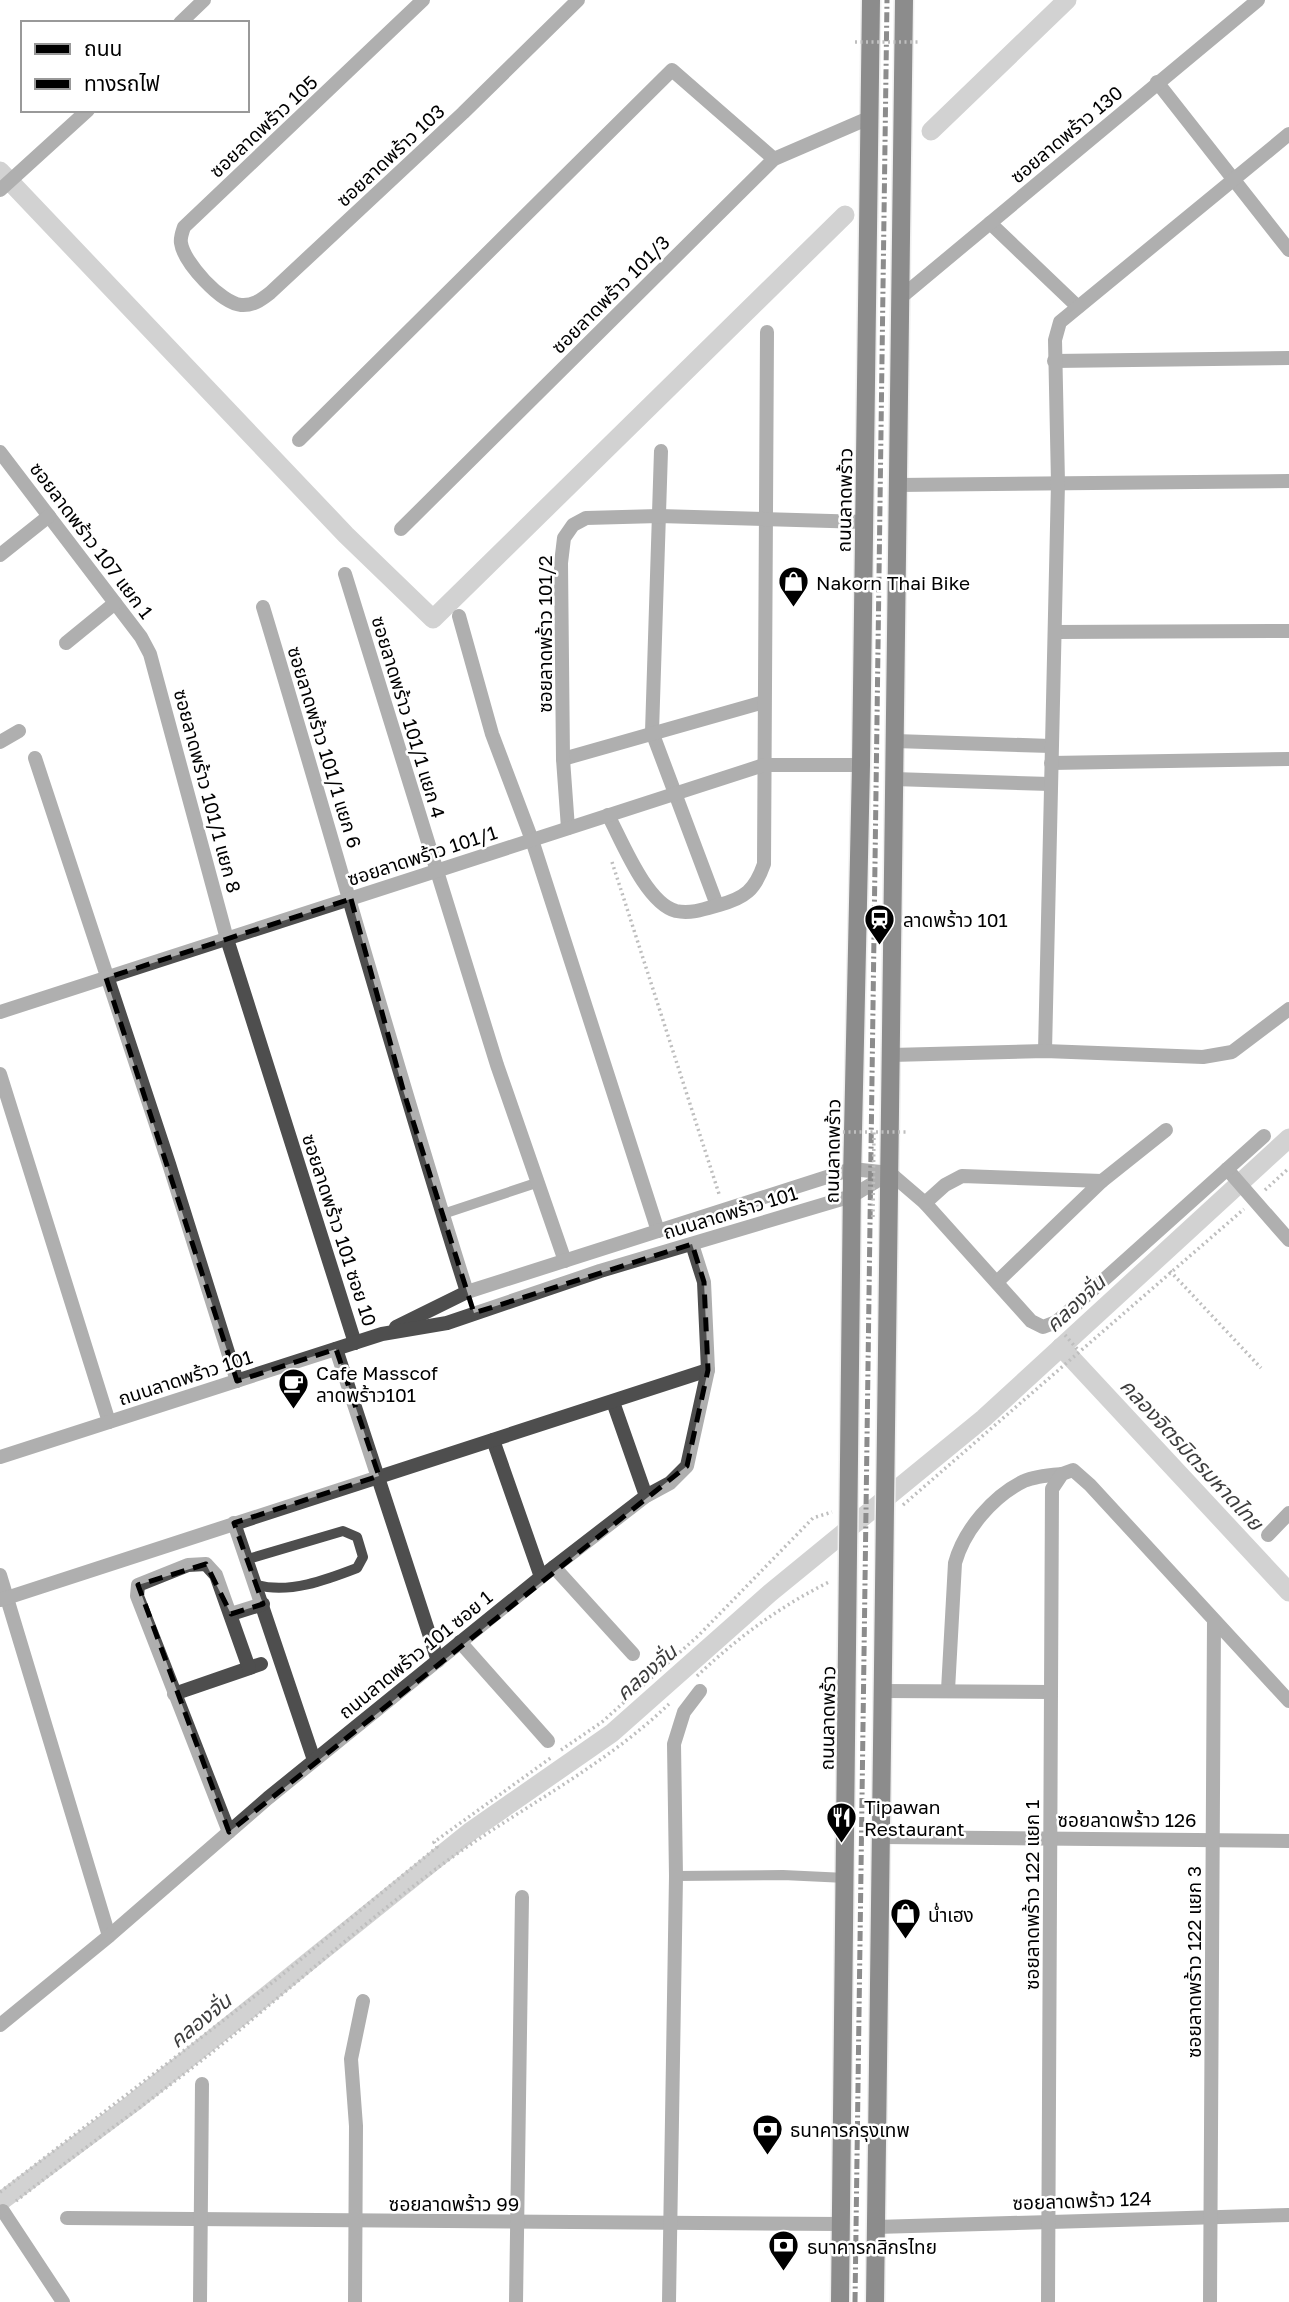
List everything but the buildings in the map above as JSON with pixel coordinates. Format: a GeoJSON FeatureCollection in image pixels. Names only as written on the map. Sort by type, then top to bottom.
{"type":"FeatureCollection","features":[{"type":"Feature","properties":{"kind":"main road","name":"ถนนลาดพร้าว"},"geometry":{"type":"LineString","coordinates":[[840,2302],[851,1505],[852,1169],[865,522],[871,0]]}},
{"type":"Feature","properties":{"kind":"main road"},"geometry":{"type":"LineString","coordinates":[[875,2302],[904,0]]}},
{"type":"Feature","properties":{"kind":"street"},"geometry":{"type":"LineString","coordinates":[[182,21],[204,0]]}},
{"type":"Feature","properties":{"kind":"street","name":"ซอยลาดพร้าว 105"},"geometry":{"type":"LineString","coordinates":[[215,291],[183,252],[180,240],[184,227],[424,0]]}},
{"type":"Feature","properties":{"kind":"street","name":"ซอยลาดพร้าว 103"},"geometry":{"type":"LineString","coordinates":[[215,291],[239,305],[257,303],[270,293],[463,113],[578,0]]}},
{"type":"Feature","properties":{"kind":"street","name":"ซอยลาดพร้าว 130"},"geometry":{"type":"LineString","coordinates":[[900,298],[1258,0]]}},
{"type":"Feature","properties":{"kind":"street"},"geometry":{"type":"LineString","coordinates":[[299,440],[672,70],[774,159]]}},
{"type":"Feature","properties":{"kind":"street"},"geometry":{"type":"LineString","coordinates":[[1157,82],[1289,250]]}},
{"type":"Feature","properties":{"kind":"street"},"geometry":{"type":"LineString","coordinates":[[0,190],[22,173],[86,112]]}},
{"type":"Feature","properties":{"kind":"street","name":"ซอยลาดพร้าว 101/3"},"geometry":{"type":"LineString","coordinates":[[401,529],[774,159],[869,118]]}},
{"type":"Feature","properties":{"kind":"street"},"geometry":{"type":"LineString","coordinates":[[1045,1051],[1058,482],[1054,361],[1060,322],[1289,134]]}},
{"type":"Feature","properties":{"kind":"street"},"geometry":{"type":"LineString","coordinates":[[990,223],[1078,307]]}},
{"type":"Feature","properties":{"kind":"street"},"geometry":{"type":"LineString","coordinates":[[608,815],[650,892],[673,910],[691,913],[750,892],[761,872],[767,332]]}},
{"type":"Feature","properties":{"kind":"street"},"geometry":{"type":"LineString","coordinates":[[1054,361],[1289,358]]}},
{"type":"Feature","properties":{"kind":"street"},"geometry":{"type":"LineString","coordinates":[[661,451],[652,732],[673,794],[717,905]]}},
{"type":"Feature","properties":{"kind":"street","name":"ซอยลาดพร้าว 107 แยก 1"},"geometry":{"type":"LineString","coordinates":[[0,452],[141,637],[150,654]]}},
{"type":"Feature","properties":{"kind":"street"},"geometry":{"type":"LineString","coordinates":[[897,485],[1289,481]]}},
{"type":"Feature","properties":{"kind":"street"},"geometry":{"type":"LineString","coordinates":[[0,555],[49,516]]}},
{"type":"Feature","properties":{"kind":"street","name":"ซอยลาดพร้าว 101/2"},"geometry":{"type":"LineString","coordinates":[[568,828],[563,759],[561,563],[564,538],[573,525],[586,518],[659,516],[764,522],[865,522]]}},
{"type":"Feature","properties":{"kind":"street","name":"ซอยลาดพร้าว 101/1 แยก 4"},"geometry":{"type":"LineString","coordinates":[[345,574],[497,1065],[565,1261]]}},
{"type":"Feature","properties":{"kind":"street"},"geometry":{"type":"LineString","coordinates":[[66,643],[115,603]]}},
{"type":"Feature","properties":{"kind":"street","name":"ซอยลาดพร้าว 101/1 แยก 6"},"geometry":{"type":"LineString","coordinates":[[263,607],[351,899],[404,1093],[467,1292]]}},
{"type":"Feature","properties":{"kind":"street"},"geometry":{"type":"LineString","coordinates":[[459,616],[492,734],[532,840],[658,1231]]}},
{"type":"Feature","properties":{"kind":"street"},"geometry":{"type":"LineString","coordinates":[[1055,632],[1289,631]]}},
{"type":"Feature","properties":{"kind":"street","name":"ซอยลาดพร้าว 101/1 แยก 8"},"geometry":{"type":"LineString","coordinates":[[150,654],[227,939],[288,1128]]}},
{"type":"Feature","properties":{"kind":"street"},"geometry":{"type":"LineString","coordinates":[[563,759],[764,702]]}},
{"type":"Feature","properties":{"kind":"street"},"geometry":{"type":"LineString","coordinates":[[0,742],[19,730]]}},
{"type":"Feature","properties":{"kind":"street"},"geometry":{"type":"LineString","coordinates":[[895,741],[1051,746]]}},
{"type":"Feature","properties":{"kind":"street"},"geometry":{"type":"LineString","coordinates":[[35,758],[169,1164],[237,1381]]}},
{"type":"Feature","properties":{"kind":"street"},"geometry":{"type":"LineString","coordinates":[[1051,763],[1289,760]]}},
{"type":"Feature","properties":{"kind":"street","name":"ซอยลาดพร้าว 101/1"},"geometry":{"type":"LineString","coordinates":[[0,1012],[764,765],[861,765]]}},
{"type":"Feature","properties":{"kind":"street"},"geometry":{"type":"LineString","coordinates":[[894,779],[1050,784]]}},
{"type":"Feature","properties":{"kind":"street"},"geometry":{"type":"LineString","coordinates":[[891,1055],[1045,1051],[1203,1057],[1232,1052],[1289,1009]]}},
{"type":"Feature","properties":{"kind":"street"},"geometry":{"type":"LineString","coordinates":[[0,1074],[109,1422]]}},
{"type":"Feature","properties":{"kind":"street","name":"ซอยลาดพร้าว 101 ซอย 10"},"geometry":{"type":"LineString","coordinates":[[288,1128],[355,1343]]}},
{"type":"Feature","properties":{"kind":"street"},"geometry":{"type":"LineString","coordinates":[[997,1282],[1102,1181],[1166,1130]]}},
{"type":"Feature","properties":{"kind":"street"},"geometry":{"type":"LineString","coordinates":[[890,1173],[926,1203],[1031,1321],[1043,1327],[1056,1322],[1264,1136]]}},
{"type":"Feature","properties":{"kind":"street","name":"ถนนลาดพร้าว 101"},"geometry":{"type":"LineString","coordinates":[[0,1457],[382,1334],[467,1292],[724,1209],[852,1169],[890,1173]]}},
{"type":"Feature","properties":{"kind":"street"},"geometry":{"type":"LineString","coordinates":[[1228,1170],[1289,1240]]}},
{"type":"Feature","properties":{"kind":"street","name":"ถนนลาดพร้าว 101"},"geometry":{"type":"LineString","coordinates":[[382,1334],[447,1323],[852,1196],[890,1173]]}},
{"type":"Feature","properties":{"kind":"street"},"geometry":{"type":"LineString","coordinates":[[926,1203],[945,1185],[962,1175],[1102,1181]]}},
{"type":"Feature","properties":{"kind":"street","name":"ถนนลาดพร้าว 101 ซอย 1"},"geometry":{"type":"LineString","coordinates":[[1,2022],[109,1936],[314,1760],[541,1577],[646,1496],[670,1483],[687,1466],[708,1370],[704,1282],[692,1244]]}},
{"type":"Feature","properties":{"kind":"street"},"geometry":{"type":"LineString","coordinates":[[336,1349],[438,1661]]}},
{"type":"Feature","properties":{"kind":"street"},"geometry":{"type":"LineString","coordinates":[[4,1598],[708,1370]]}},
{"type":"Feature","properties":{"kind":"street"},"geometry":{"type":"LineString","coordinates":[[613,1402],[646,1496]]}},
{"type":"Feature","properties":{"kind":"street"},"geometry":{"type":"LineString","coordinates":[[493,1440],[541,1577]]}},
{"type":"Feature","properties":{"kind":"street"},"geometry":{"type":"LineString","coordinates":[[948,1690],[959,1549],[993,1503],[1009,1491],[1026,1480],[1073,1470],[1090,1485],[1289,1702]]}},
{"type":"Feature","properties":{"kind":"street","name":"ซอยลาดพร้าว 122 แยก 1"},"geometry":{"type":"LineString","coordinates":[[1048,2302],[1052,1489],[1062,1474]]}},
{"type":"Feature","properties":{"kind":"street"},"geometry":{"type":"LineString","coordinates":[[1268,1535],[1289,1513]]}},
{"type":"Feature","properties":{"kind":"street"},"geometry":{"type":"LineString","coordinates":[[234,1523],[314,1760]]}},
{"type":"Feature","properties":{"kind":"street"},"geometry":{"type":"LineString","coordinates":[[174,1694],[255,1666],[230,1614],[216,1575],[206,1564],[188,1565],[138,1585],[137,1595],[174,1694],[229,1832]]}},
{"type":"Feature","properties":{"kind":"street"},"geometry":{"type":"LineString","coordinates":[[554,1567],[633,1654]]}},
{"type":"Feature","properties":{"kind":"street"},"geometry":{"type":"LineString","coordinates":[[0,1575],[4,1598],[109,1936]]}},
{"type":"Feature","properties":{"kind":"street"},"geometry":{"type":"LineString","coordinates":[[230,1614],[263,1604]]}},
{"type":"Feature","properties":{"kind":"street","name":"ซอยลาดพร้าว 122 แยก 3"},"geometry":{"type":"LineString","coordinates":[[1210,2302],[1214,1622]]}},
{"type":"Feature","properties":{"kind":"street"},"geometry":{"type":"LineString","coordinates":[[460,1642],[548,1741]]}},
{"type":"Feature","properties":{"kind":"street"},"geometry":{"type":"LineString","coordinates":[[669,2302],[676,1876],[674,1744],[696,1686]]}},
{"type":"Feature","properties":{"kind":"street"},"geometry":{"type":"LineString","coordinates":[[883,1691],[1051,1692]]}},
{"type":"Feature","properties":{"kind":"street","name":"ซอยลาดพร้าว 126"},"geometry":{"type":"LineString","coordinates":[[881,1838],[1289,1841]]}},
{"type":"Feature","properties":{"kind":"street"},"geometry":{"type":"LineString","coordinates":[[516,2302],[522,1897]]}},
{"type":"Feature","properties":{"kind":"street"},"geometry":{"type":"LineString","coordinates":[[355,2302],[356,2126],[351,2059],[363,2001]]}},
{"type":"Feature","properties":{"kind":"street"},"geometry":{"type":"LineString","coordinates":[[201,2302],[202,2084]]}},
{"type":"Feature","properties":{"kind":"street"},"geometry":{"type":"LineString","coordinates":[[3,2211],[62,2302]]}},
{"type":"Feature","properties":{"kind":"street","name":"ซอยลาดพร้าว 124"},"geometry":{"type":"LineString","coordinates":[[876,2227],[1289,2215]]}},
{"type":"Feature","properties":{"kind":"street","name":"ซอยลาดพร้าว 99"},"geometry":{"type":"LineString","coordinates":[[67,2218],[841,2224]]}},
{"type":"Feature","properties":{"kind":"lane"},"geometry":{"type":"LineString","coordinates":[[443,1214],[536,1183]]}},
{"type":"Feature","properties":{"kind":"lane"},"geometry":{"type":"LineString","coordinates":[[248,1559],[342,1531],[356,1537],[363,1557],[357,1568],[289,1588],[274,1590],[257,1586]]}},
{"type":"Feature","properties":{"kind":"lane"},"geometry":{"type":"LineString","coordinates":[[676,1876],[783,1875],[846,1878]]}},
{"type":"Feature","properties":{"kind":"path"},"geometry":{"type":"LineString","coordinates":[[855,42],[920,42]]}},
{"type":"Feature","properties":{"kind":"path"},"geometry":{"type":"LineString","coordinates":[[611,858],[724,1209]]}},
{"type":"Feature","properties":{"kind":"path"},"geometry":{"type":"LineString","coordinates":[[843,1132],[908,1132]]}},
{"type":"Feature","properties":{"kind":"path"},"geometry":{"type":"LineString","coordinates":[[873,1217],[874,1132]]}},
{"type":"Feature","properties":{"kind":"path"},"geometry":{"type":"LineString","coordinates":[[886,1518],[1289,1168]]}},
{"type":"Feature","properties":{"kind":"path"},"geometry":{"type":"LineString","coordinates":[[1170,1271],[1261,1368]]}},
{"type":"Feature","properties":{"kind":"path"},"geometry":{"type":"LineString","coordinates":[[1063,1333],[1077,1351]]}},
{"type":"Feature","properties":{"kind":"path"},"geometry":{"type":"LineString","coordinates":[[0,2192],[276,1979],[437,1847],[433,1842],[502,1789],[602,1722],[698,1636],[813,1518],[851,1505]]}},
{"type":"Feature","properties":{"kind":"path"},"geometry":{"type":"LineString","coordinates":[[696,1686],[728,1647],[787,1603],[850,1572]]}},
{"type":"Feature","properties":{"kind":"path"},"geometry":{"type":"LineString","coordinates":[[3,2211],[229,2039],[409,1889],[481,1835],[564,1784],[647,1725],[674,1699]]}},
{"type":"Feature","properties":{"kind":"highlighted area"},"geometry":{"type":"Polygon","coordinates":[[[351,899],[404,1093],[474,1313],[692,1244],[704,1282],[708,1370],[687,1466],[229,1832],[138,1585],[206,1564],[231,1614],[263,1604],[234,1523],[379,1476],[336,1349],[237,1381],[106,978],[351,899]]]}},
{"type":"Feature","properties":{"kind":"waterway"},"geometry":{"type":"LineString","coordinates":[[931,131],[1067,0]]}},
{"type":"Feature","properties":{"kind":"waterway"},"geometry":{"type":"LineString","coordinates":[[0,171],[346,535],[433,619],[845,215]]}},
{"type":"Feature","properties":{"kind":"waterway","name":"คลองจั่น"},"geometry":{"type":"LineString","coordinates":[[0,2202],[133,2103],[471,1831],[612,1733],[770,1593],[984,1418],[1289,1138]]}},
{"type":"Feature","properties":{"kind":"waterway","name":"คลองจิตรมิตรมหาดไทย"},"geometry":{"type":"LineString","coordinates":[[1061,1347],[1289,1592]]}},
{"type":"Feature","properties":{"kind":"railway"},"geometry":{"type":"LineString","coordinates":[[855,2302],[887,0]]}},
{"type":"Feature","properties":{"kind":"place","name":"Nakorn Thai Bike"},"geometry":{"type":"Point","coordinates":[793,609]}},
{"type":"Feature","properties":{"kind":"place","name":"ลาดพร้าว 101"},"geometry":{"type":"Point","coordinates":[880,946]}},
{"type":"Feature","properties":{"kind":"place","name":"Cafe Masscof ลาดพร้าว101"},"geometry":{"type":"Point","coordinates":[293,1410]}},
{"type":"Feature","properties":{"kind":"place","name":"Tipawan Restaurant"},"geometry":{"type":"Point","coordinates":[841,1844]}},
{"type":"Feature","properties":{"kind":"place","name":"น่ำเฮง"},"geometry":{"type":"Point","coordinates":[905,1941]}},
{"type":"Feature","properties":{"kind":"place","name":"ธนาคารกรุงเทพ"},"geometry":{"type":"Point","coordinates":[767,2156]}},
{"type":"Feature","properties":{"kind":"place","name":"ธนาคารกสิกรไทย"},"geometry":{"type":"Point","coordinates":[784,2273]}}]}
